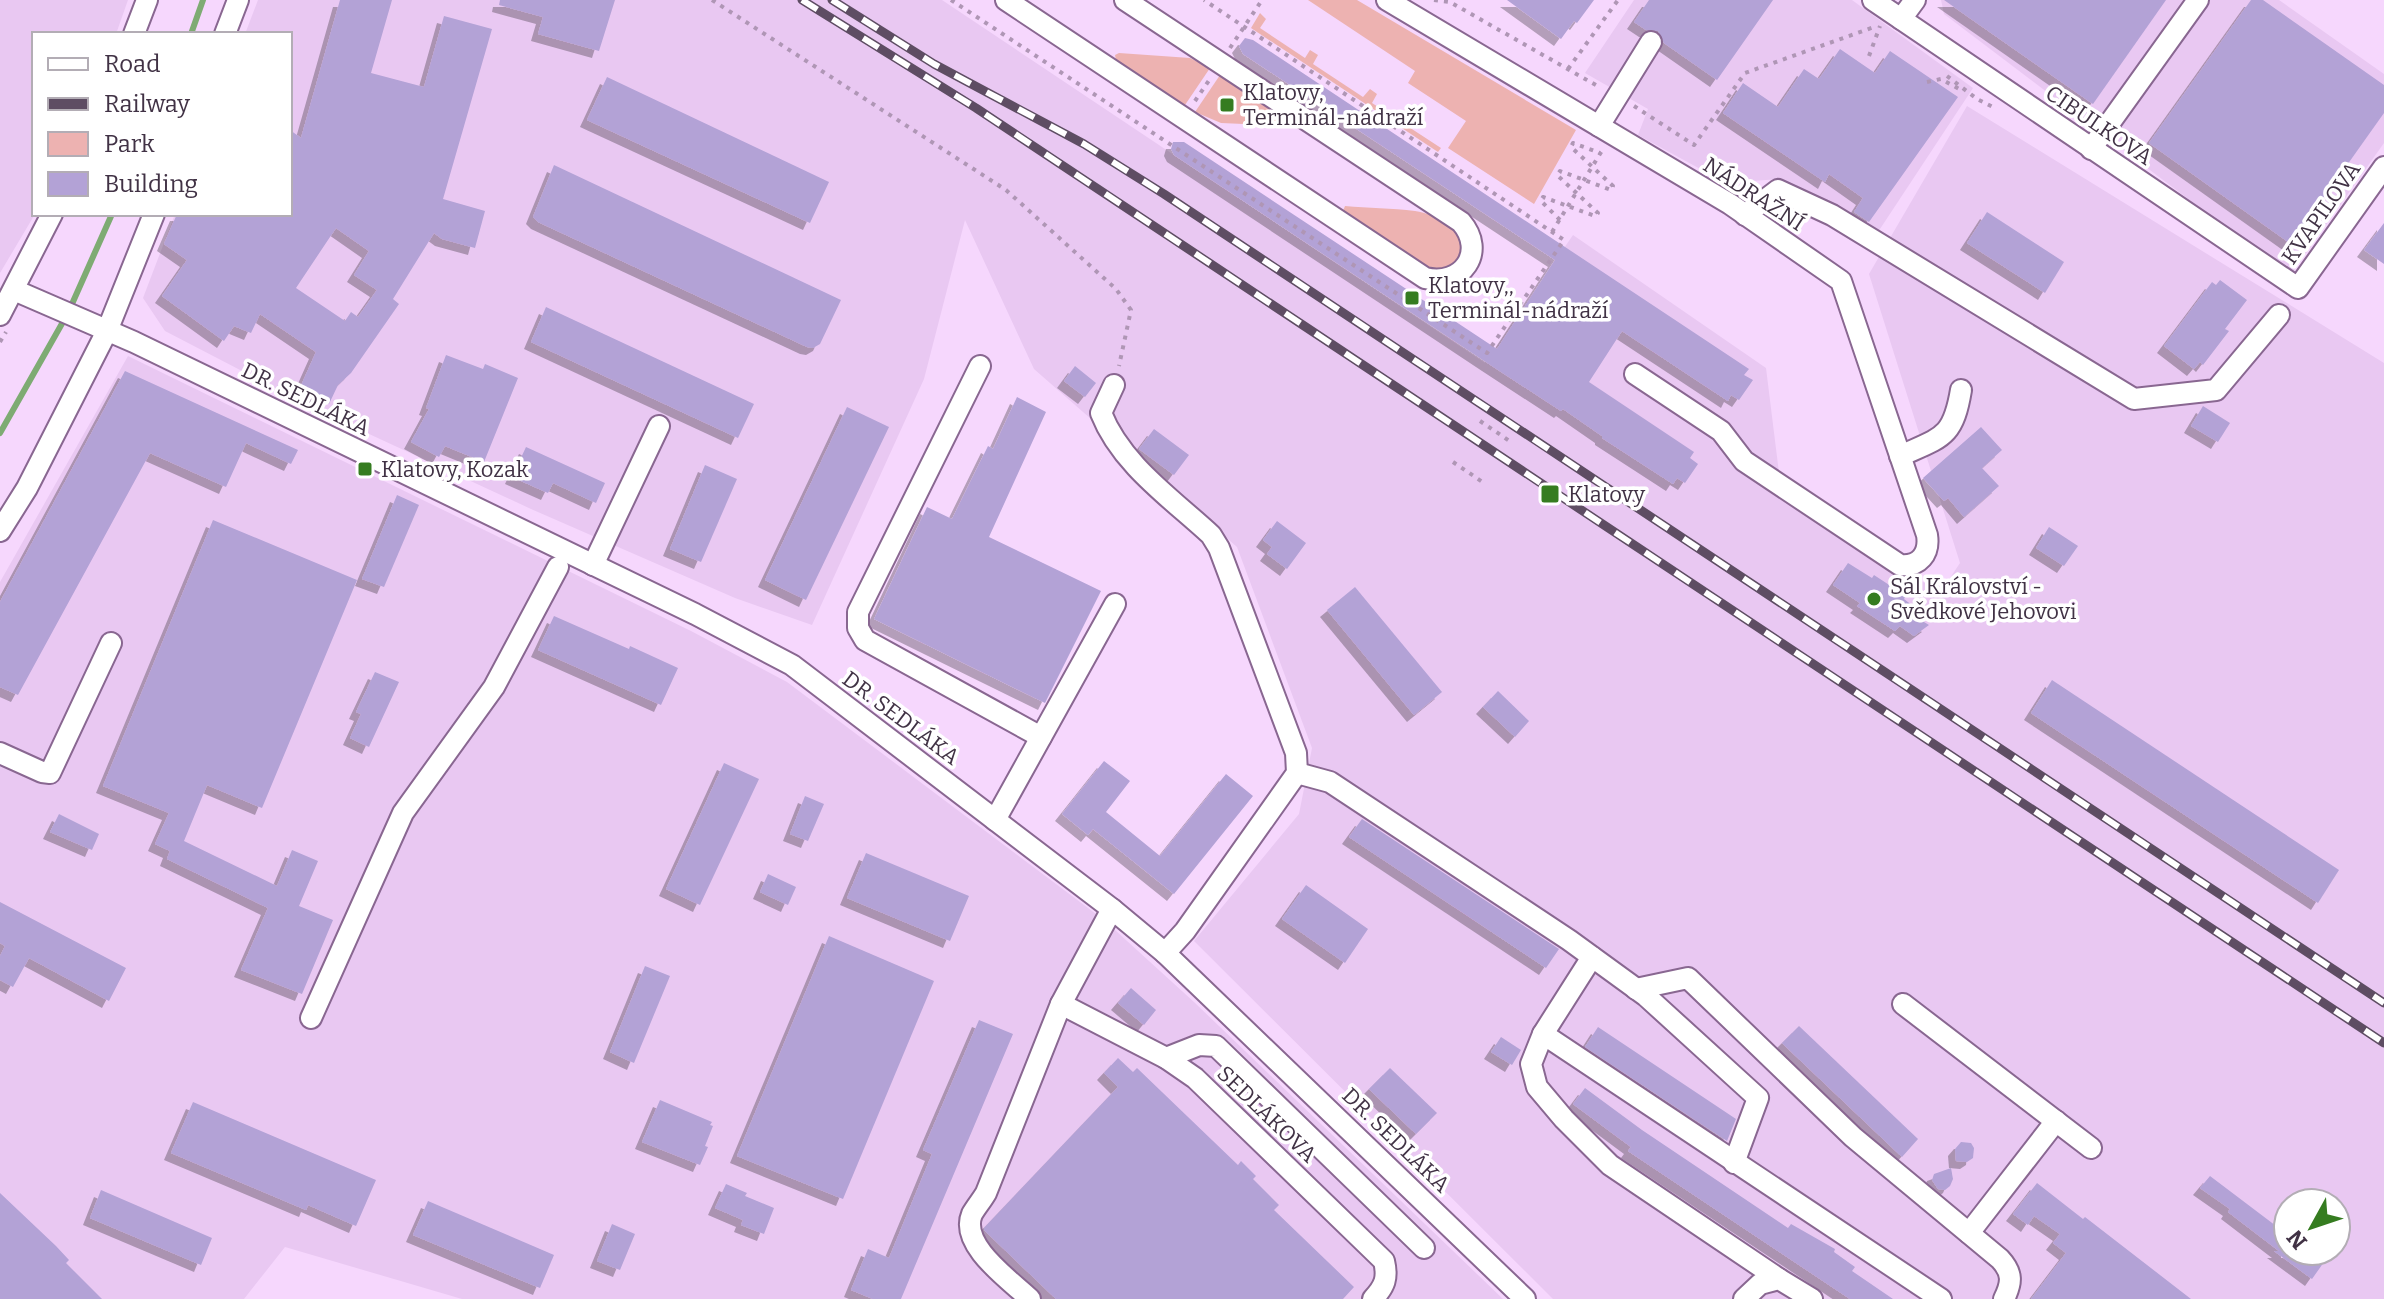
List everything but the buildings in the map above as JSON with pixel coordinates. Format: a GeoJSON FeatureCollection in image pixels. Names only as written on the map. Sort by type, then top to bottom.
{"type":"FeatureCollection","features":[{"type":"Feature","properties":{"kind":"street"},"geometry":{"type":"LineString","coordinates":[[135,32],[147,0]]}},
{"type":"Feature","properties":{"kind":"street"},"geometry":{"type":"LineString","coordinates":[[226,32],[238,0]]}},
{"type":"Feature","properties":{"kind":"street"},"geometry":{"type":"LineString","coordinates":[[1006,0],[1425,278],[1445,280],[1460,272],[1471,254],[1470,236],[1461,222],[1125,0]]}},
{"type":"Feature","properties":{"kind":"street","name":"NÁDRAŽNÍ"},"geometry":{"type":"LineString","coordinates":[[1387,0],[1745,215],[1841,281],[1927,535],[1928,544],[1922,559],[1912,565],[1900,565],[1744,461],[1721,431],[1635,374]]}},
{"type":"Feature","properties":{"kind":"street","name":"CIBULKOVA"},"geometry":{"type":"LineString","coordinates":[[1873,0],[2298,288]]}},
{"type":"Feature","properties":{"kind":"street"},"geometry":{"type":"LineString","coordinates":[[1901,19],[1915,0]]}},
{"type":"Feature","properties":{"kind":"street"},"geometry":{"type":"LineString","coordinates":[[2091,149],[2198,0]]}},
{"type":"Feature","properties":{"kind":"street"},"geometry":{"type":"LineString","coordinates":[[1606,130],[1617,97],[1651,42]]}},
{"type":"Feature","properties":{"kind":"street","name":"KVAPILOVA"},"geometry":{"type":"LineString","coordinates":[[2298,288],[2384,167]]}},
{"type":"Feature","properties":{"kind":"street"},"geometry":{"type":"LineString","coordinates":[[1745,215],[1778,190],[1832,215],[2134,399],[2216,390],[2279,315]]}},
{"type":"Feature","properties":{"kind":"street"},"geometry":{"type":"LineString","coordinates":[[0,315],[51,216]]}},
{"type":"Feature","properties":{"kind":"street"},"geometry":{"type":"LineString","coordinates":[[0,531],[27,488],[153,216]]}},
{"type":"Feature","properties":{"kind":"street","name":"DR. SEDLÁKA"},"geometry":{"type":"LineString","coordinates":[[14,290],[134,342],[695,614],[792,665],[1112,909],[1165,953],[1525,1299]]}},
{"type":"Feature","properties":{"kind":"street"},"geometry":{"type":"LineString","coordinates":[[980,366],[858,612],[858,628],[865,640],[1041,737]]}},
{"type":"Feature","properties":{"kind":"street"},"geometry":{"type":"LineString","coordinates":[[1114,385],[1101,413],[1109,433],[1123,453],[1211,535],[1219,548],[1296,753],[1297,773],[1185,931],[1165,953]]}},
{"type":"Feature","properties":{"kind":"street"},"geometry":{"type":"LineString","coordinates":[[1900,456],[1942,437],[1956,419],[1961,390]]}},
{"type":"Feature","properties":{"kind":"street"},"geometry":{"type":"LineString","coordinates":[[593,565],[659,426]]}},
{"type":"Feature","properties":{"kind":"street"},"geometry":{"type":"LineString","coordinates":[[311,1018],[403,813],[494,687],[558,567]]}},
{"type":"Feature","properties":{"kind":"street"},"geometry":{"type":"LineString","coordinates":[[995,820],[1115,604]]}},
{"type":"Feature","properties":{"kind":"street"},"geometry":{"type":"LineString","coordinates":[[0,753],[50,773],[111,643]]}},
{"type":"Feature","properties":{"kind":"street"},"geometry":{"type":"LineString","coordinates":[[1297,773],[1330,782],[1636,989],[1758,1098],[1734,1163]]}},
{"type":"Feature","properties":{"kind":"street"},"geometry":{"type":"LineString","coordinates":[[1030,1299],[984,1255],[969,1231],[972,1216],[986,1193],[1061,1004],[1112,909]]}},
{"type":"Feature","properties":{"kind":"street"},"geometry":{"type":"LineString","coordinates":[[1592,957],[1543,1034],[1531,1064],[1537,1087],[1610,1165],[1812,1299]]}},
{"type":"Feature","properties":{"kind":"street"},"geometry":{"type":"LineString","coordinates":[[1636,989],[1688,978],[1853,1137],[2006,1266],[2011,1281],[2004,1299]]}},
{"type":"Feature","properties":{"kind":"street","name":"SEDLÁKOVA"},"geometry":{"type":"LineString","coordinates":[[1061,1004],[1166,1058],[1195,1078],[1384,1261],[1387,1276],[1383,1288],[1373,1299]]}},
{"type":"Feature","properties":{"kind":"street"},"geometry":{"type":"LineString","coordinates":[[1903,1004],[2091,1148]]}},
{"type":"Feature","properties":{"kind":"street"},"geometry":{"type":"LineString","coordinates":[[1543,1034],[1941,1299]]}},
{"type":"Feature","properties":{"kind":"street"},"geometry":{"type":"LineString","coordinates":[[1166,1058],[1199,1045],[1216,1046],[1424,1248]]}},
{"type":"Feature","properties":{"kind":"street"},"geometry":{"type":"LineString","coordinates":[[1969,1233],[2056,1121]]}},
{"type":"Feature","properties":{"kind":"street"},"geometry":{"type":"LineString","coordinates":[[1744,1299],[1760,1284],[1779,1279]]}},
{"type":"Feature","properties":{"kind":"path"},"geometry":{"type":"LineString","coordinates":[[712,0],[1006,190],[1116,289],[1131,310],[1125,349],[1114,385]]}},
{"type":"Feature","properties":{"kind":"path"},"geometry":{"type":"LineString","coordinates":[[951,0],[1487,353],[1564,240],[1204,0]]}},
{"type":"Feature","properties":{"kind":"path"},"geometry":{"type":"LineString","coordinates":[[1434,0],[1450,2],[1617,97]]}},
{"type":"Feature","properties":{"kind":"path"},"geometry":{"type":"LineString","coordinates":[[1568,69],[1618,0]]}},
{"type":"Feature","properties":{"kind":"path"},"geometry":{"type":"LineString","coordinates":[[1606,130],[1631,104],[1694,145],[1745,73],[1901,19]]}},
{"type":"Feature","properties":{"kind":"path"},"geometry":{"type":"LineString","coordinates":[[1869,56],[1880,25]]}},
{"type":"Feature","properties":{"kind":"path"},"geometry":{"type":"LineString","coordinates":[[1927,82],[1941,79],[1977,99]]}},
{"type":"Feature","properties":{"kind":"path"},"geometry":{"type":"LineString","coordinates":[[1552,232],[1560,220],[1568,207],[1576,193],[1584,180],[1591,168],[1600,153],[1573,143],[1571,147],[1591,168],[1613,186],[1611,190],[1584,180],[1560,171],[1557,175],[1576,193],[1598,213],[1595,216],[1568,207],[1543,197],[1541,201],[1560,220]]}},
{"type":"Feature","properties":{"kind":"path"},"geometry":{"type":"LineString","coordinates":[[1480,421],[1511,442]]}},
{"type":"Feature","properties":{"kind":"path"},"geometry":{"type":"LineString","coordinates":[[1453,462],[1484,483]]}},
{"type":"Feature","properties":{"kind":"shaded area"},"geometry":{"type":"Polygon","coordinates":[[[0,0],[128,0],[117,32],[32,32],[34,216],[0,273],[0,0]]]}},
{"type":"Feature","properties":{"kind":"shaded area"},"geometry":{"type":"Polygon","coordinates":[[[258,0],[942,0],[1485,363],[1573,235],[1766,368],[1781,489],[1940,593],[1960,563],[1869,274],[1967,106],[2384,363],[2384,1299],[1553,1299],[1194,941],[1299,814],[1312,748],[1237,547],[1034,369],[965,220],[924,379],[812,625],[735,598],[531,509],[313,408],[165,331],[143,298],[174,216],[292,216],[292,32],[246,32],[258,0]]]}},
{"type":"Feature","properties":{"kind":"shaded area"},"geometry":{"type":"Polygon","coordinates":[[[1634,0],[1852,0],[1973,88],[1878,232],[1779,179],[1726,183],[1638,135],[1648,109],[1585,73],[1634,0]]]}},
{"type":"Feature","properties":{"kind":"shaded area"},"geometry":{"type":"Polygon","coordinates":[[[1941,0],[2279,0],[2384,74],[2384,143],[2290,276],[1944,14],[1941,0]]]}},
{"type":"Feature","properties":{"kind":"shaded area"},"geometry":{"type":"Polygon","coordinates":[[[128,356],[691,631],[787,682],[1104,920],[1194,1002],[1503,1299],[462,1299],[285,1247],[244,1299],[0,1299],[0,582],[128,356]]]}},
{"type":"Feature","properties":{"kind":"green space"},"geometry":{"type":"Polygon","coordinates":[[[1308,0],[1357,0],[1576,130],[1534,204],[1448,148],[1466,121],[1408,83],[1415,71],[1308,0]]]}},
{"type":"Feature","properties":{"kind":"green space"},"geometry":{"type":"Polygon","coordinates":[[[1260,13],[1266,19],[1260,28],[1305,58],[1310,50],[1318,55],[1313,64],[1363,97],[1370,89],[1377,94],[1372,103],[1441,148],[1438,152],[1251,28],[1260,13]]]}},
{"type":"Feature","properties":{"kind":"green space"},"geometry":{"type":"Polygon","coordinates":[[[1115,55],[1190,58],[1210,68],[1185,105],[1116,60],[1115,55]]]}},
{"type":"Feature","properties":{"kind":"green space"},"geometry":{"type":"Polygon","coordinates":[[[1220,75],[1288,120],[1288,126],[1221,123],[1195,112],[1220,75]]]}},
{"type":"Feature","properties":{"kind":"green space"},"geometry":{"type":"Polygon","coordinates":[[[1345,206],[1415,211],[1437,218],[1454,230],[1459,239],[1461,248],[1458,257],[1451,268],[1431,269],[1343,211],[1345,206]]]}},
{"type":"Feature","properties":{"kind":"waterway"},"geometry":{"type":"LineString","coordinates":[[192,32],[203,0]]}},
{"type":"Feature","properties":{"kind":"waterway"},"geometry":{"type":"LineString","coordinates":[[0,433],[68,313],[111,216]]}},
{"type":"Feature","properties":{"kind":"railway"},"geometry":{"type":"LineString","coordinates":[[802,0],[976,108],[2384,1043]]}},
{"type":"Feature","properties":{"kind":"railway"},"geometry":{"type":"LineString","coordinates":[[832,0],[934,64],[1084,144],[1164,194],[2384,1003]]}},
{"type":"Feature","properties":{"kind":"place","name":"Klatovy, Terminál-nádraží"},"geometry":{"type":"Point","coordinates":[1227,105]}},
{"type":"Feature","properties":{"kind":"place","name":"Klatovy,, Terminál-nádraží"},"geometry":{"type":"Point","coordinates":[1412,298]}},
{"type":"Feature","properties":{"kind":"place","name":"Klatovy, Kozak"},"geometry":{"type":"Point","coordinates":[365,469]}},
{"type":"Feature","properties":{"kind":"place","name":"Klatovy"},"geometry":{"type":"Point","coordinates":[1550,494]}},
{"type":"Feature","properties":{"kind":"place","name":"Sál Království - Svědkové Jehovovi"},"geometry":{"type":"Point","coordinates":[1874,599]}}]}
